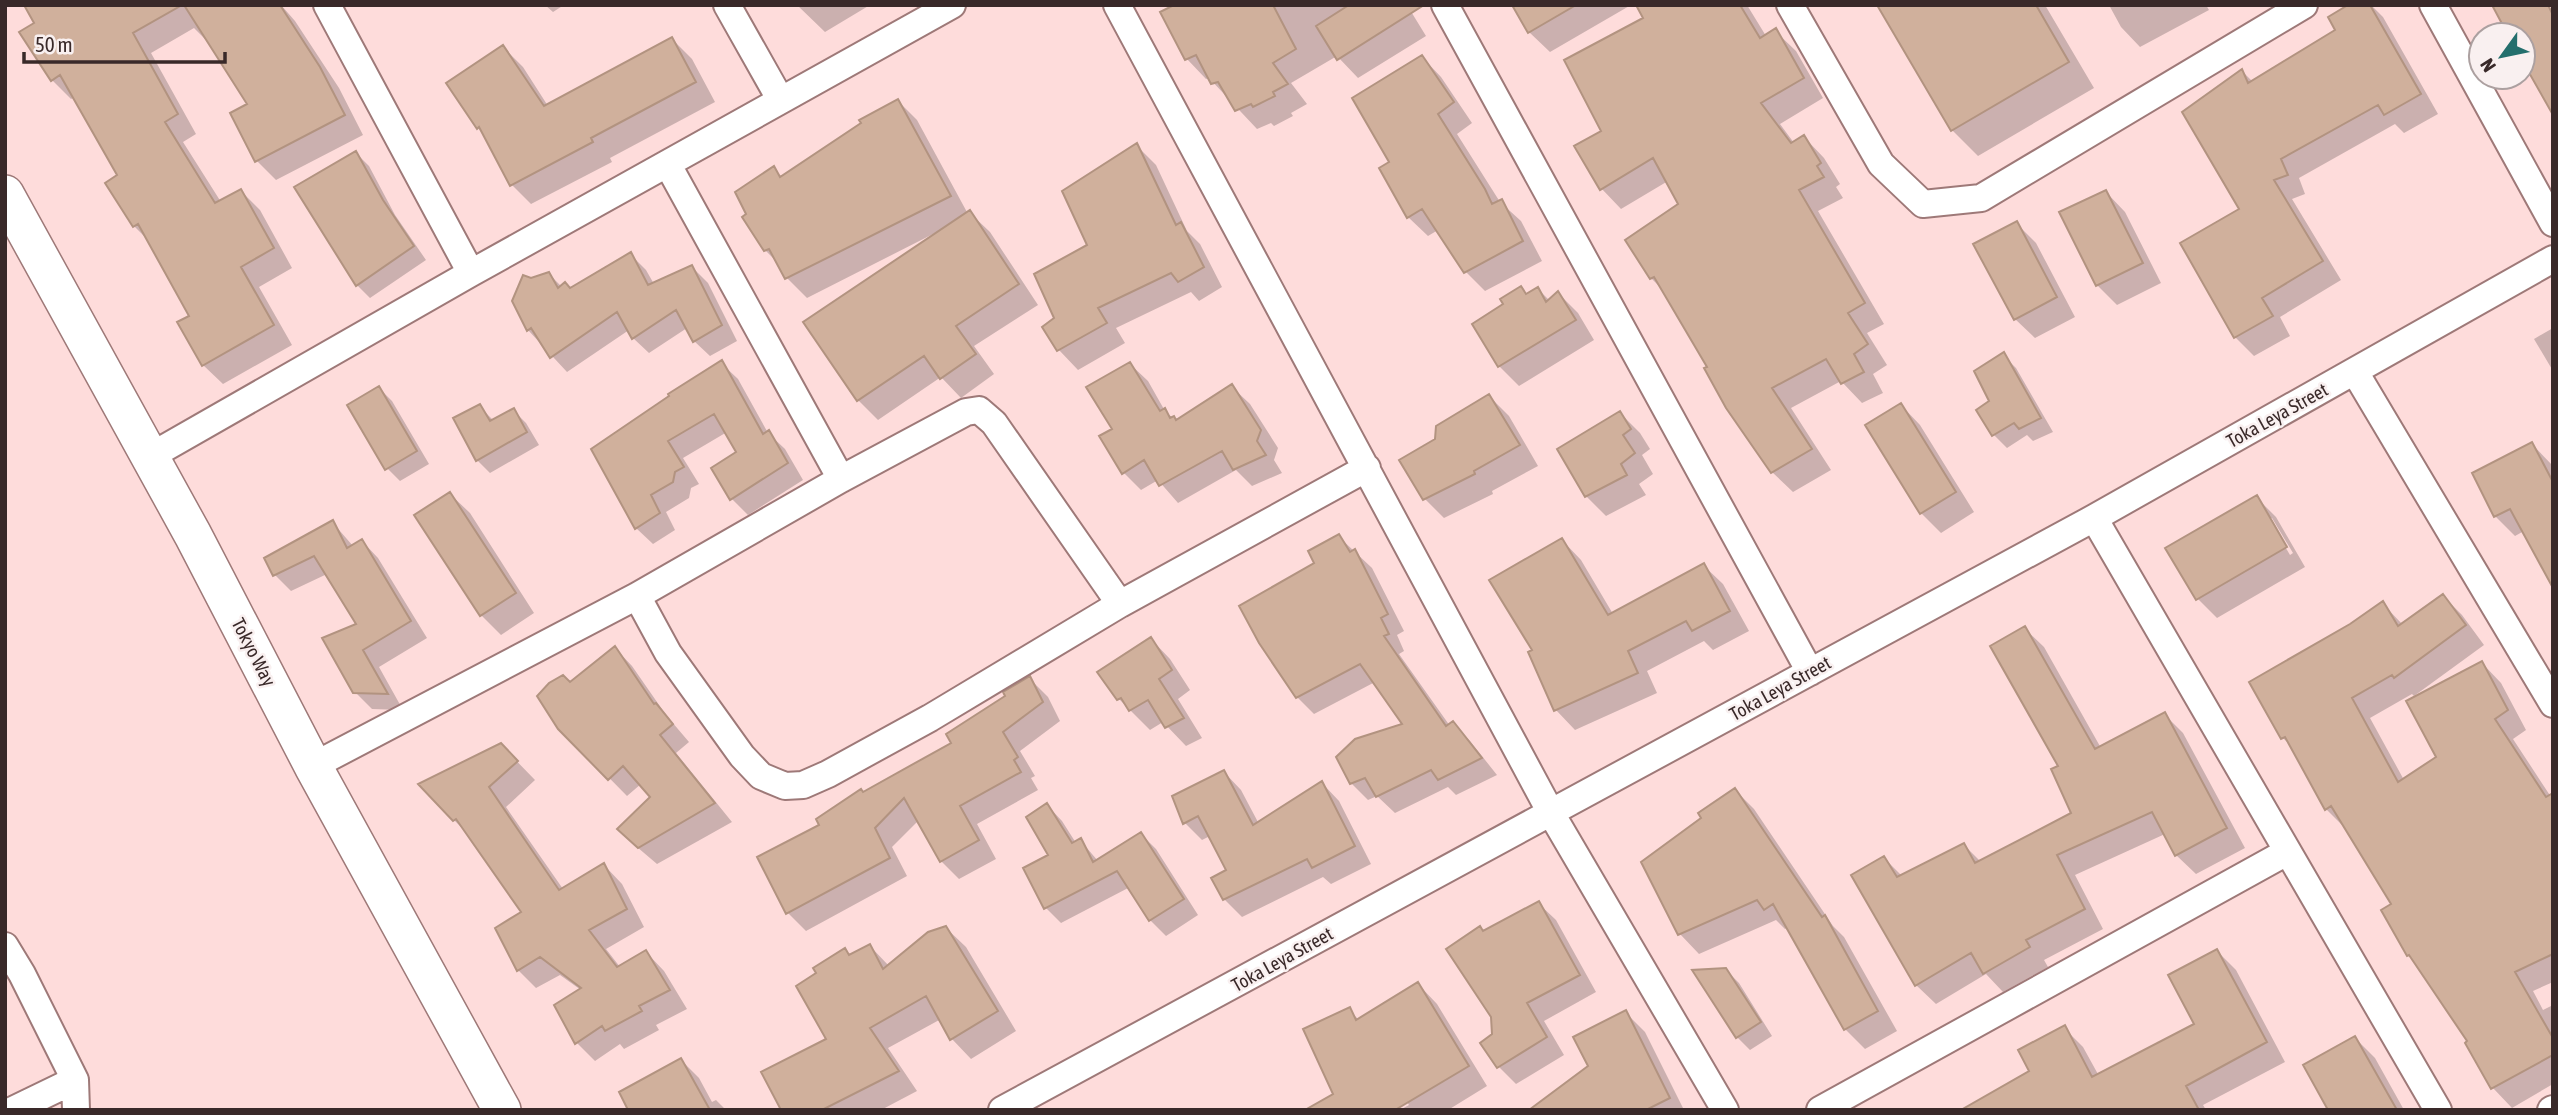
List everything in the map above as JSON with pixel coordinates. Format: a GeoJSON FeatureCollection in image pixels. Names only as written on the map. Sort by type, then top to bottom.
{"type":"FeatureCollection","features":[{"type":"Feature","properties":{"kind":"street"},"geometry":{"type":"LineString","coordinates":[[327,5],[471,273]]}},
{"type":"Feature","properties":{"kind":"street"},"geometry":{"type":"LineString","coordinates":[[727,5],[780,99]]}},
{"type":"Feature","properties":{"kind":"street"},"geometry":{"type":"LineString","coordinates":[[149,457],[471,273],[668,165],[780,99],[952,5]]}},
{"type":"Feature","properties":{"kind":"street"},"geometry":{"type":"LineString","coordinates":[[1117,5],[1551,813],[1725,1110]]}},
{"type":"Feature","properties":{"kind":"street"},"geometry":{"type":"LineString","coordinates":[[1445,5],[1811,672]]}},
{"type":"Feature","properties":{"kind":"street"},"geometry":{"type":"LineString","coordinates":[[1790,5],[1881,164],[1923,204],[1981,198],[2304,5]]}},
{"type":"Feature","properties":{"kind":"street"},"geometry":{"type":"LineString","coordinates":[[2433,5],[2553,223]]}},
{"type":"Feature","properties":{"kind":"street"},"geometry":{"type":"LineString","coordinates":[[668,165],[841,479]]}},
{"type":"Feature","properties":{"kind":"street","name":"Tokyo Way"},"geometry":{"type":"LineString","coordinates":[[5,194],[193,535],[313,766],[502,1110]]}},
{"type":"Feature","properties":{"kind":"street","name":"Toka Leya Street"},"geometry":{"type":"LineString","coordinates":[[1002,1110],[2094,518],[2553,259]]}},
{"type":"Feature","properties":{"kind":"street"},"geometry":{"type":"LineString","coordinates":[[2355,372],[2553,704]]}},
{"type":"Feature","properties":{"kind":"street"},"geometry":{"type":"LineString","coordinates":[[313,766],[638,596],[841,479],[966,412],[978,410],[994,423],[1120,604]]}},
{"type":"Feature","properties":{"kind":"street"},"geometry":{"type":"LineString","coordinates":[[638,596],[668,653],[742,756],[761,776],[785,786],[803,785],[930,718],[1120,604],[1367,468]]}},
{"type":"Feature","properties":{"kind":"street"},"geometry":{"type":"LineString","coordinates":[[2094,518],[2438,1110]]}},
{"type":"Feature","properties":{"kind":"street"},"geometry":{"type":"LineString","coordinates":[[1820,1110],[2287,852]]}},
{"type":"Feature","properties":{"kind":"street"},"geometry":{"type":"LineString","coordinates":[[5,946],[22,974],[75,1080],[76,1110]]}},
{"type":"Feature","properties":{"kind":"street"},"geometry":{"type":"LineString","coordinates":[[13,1110],[75,1080]]}},
{"type":"Feature","properties":{"kind":"building"},"geometry":{"type":"Polygon","coordinates":[[[24,5],[182,5],[133,33],[178,114],[165,122],[215,203],[241,189],[274,248],[241,267],[274,325],[202,366],[177,322],[189,316],[138,224],[133,227],[105,183],[117,175],[60,75],[51,81],[19,32],[34,23],[24,5]]]}},
{"type":"Feature","properties":{"kind":"building"},"geometry":{"type":"Polygon","coordinates":[[[184,5],[280,5],[320,67],[345,115],[255,162],[230,113],[247,104],[184,5]]]}},
{"type":"Feature","properties":{"kind":"building"},"geometry":{"type":"Polygon","coordinates":[[[1174,5],[1273,5],[1296,49],[1273,63],[1288,84],[1273,92],[1275,96],[1253,107],[1251,104],[1235,111],[1218,82],[1211,84],[1196,55],[1185,60],[1160,12],[1174,5]]]}},
{"type":"Feature","properties":{"kind":"building"},"geometry":{"type":"Polygon","coordinates":[[[1349,5],[1424,5],[1337,60],[1316,26],[1349,5]]]}},
{"type":"Feature","properties":{"kind":"building"},"geometry":{"type":"Polygon","coordinates":[[[1512,5],[1576,5],[1528,33],[1512,5]]]}},
{"type":"Feature","properties":{"kind":"building"},"geometry":{"type":"Polygon","coordinates":[[[1636,5],[1740,5],[1760,38],[1776,28],[1804,78],[1761,103],[1791,143],[1804,135],[1821,163],[1817,166],[1824,177],[1799,190],[1865,303],[1848,313],[1868,344],[1854,354],[1864,372],[1841,384],[1826,359],[1772,388],[1812,449],[1771,473],[1726,408],[1704,368],[1707,367],[1654,277],[1650,279],[1625,240],[1678,204],[1653,158],[1600,190],[1574,146],[1601,131],[1564,60],[1643,18],[1636,5]]]}},
{"type":"Feature","properties":{"kind":"building"},"geometry":{"type":"Polygon","coordinates":[[[1877,5],[2036,5],[2069,62],[1951,131],[1877,5]]]}},
{"type":"Feature","properties":{"kind":"building"},"geometry":{"type":"Polygon","coordinates":[[[2348,5],[2370,5],[2421,94],[2384,115],[2378,105],[2281,159],[2288,175],[2274,180],[2323,261],[2262,298],[2273,316],[2234,338],[2180,243],[2239,209],[2182,112],[2242,69],[2248,83],[2335,30],[2328,17],[2348,5]]]}},
{"type":"Feature","properties":{"kind":"building"},"geometry":{"type":"Polygon","coordinates":[[[2492,5],[2548,5],[2553,15],[2553,115],[2537,87],[2537,21],[2501,21],[2492,5]]]}},
{"type":"Feature","properties":{"kind":"building"},"geometry":{"type":"Polygon","coordinates":[[[672,37],[696,82],[591,138],[593,142],[510,186],[479,127],[477,129],[446,83],[503,45],[544,106],[672,37]]]}},
{"type":"Feature","properties":{"kind":"building"},"geometry":{"type":"Polygon","coordinates":[[[1422,55],[1454,102],[1438,114],[1492,204],[1502,199],[1523,241],[1464,273],[1422,209],[1407,218],[1379,168],[1389,162],[1352,98],[1422,55]]]}},
{"type":"Feature","properties":{"kind":"building"},"geometry":{"type":"Polygon","coordinates":[[[898,99],[951,196],[785,279],[769,249],[764,251],[742,217],[746,214],[735,192],[774,166],[780,177],[861,123],[859,120],[898,99]]]}},
{"type":"Feature","properties":{"kind":"building"},"geometry":{"type":"Polygon","coordinates":[[[1137,143],[1176,225],[1181,222],[1204,267],[1178,282],[1171,273],[1098,308],[1107,323],[1057,351],[1042,327],[1054,318],[1034,274],[1087,245],[1062,191],[1137,143]]]}},
{"type":"Feature","properties":{"kind":"building"},"geometry":{"type":"Polygon","coordinates":[[[356,151],[383,200],[414,246],[356,286],[294,187],[356,151]]]}},
{"type":"Feature","properties":{"kind":"building"},"geometry":{"type":"Polygon","coordinates":[[[2106,190],[2143,263],[2096,286],[2059,212],[2106,190]]]}},
{"type":"Feature","properties":{"kind":"building"},"geometry":{"type":"Polygon","coordinates":[[[970,210],[1019,284],[956,326],[976,354],[940,379],[924,356],[857,401],[803,322],[970,210]]]}},
{"type":"Feature","properties":{"kind":"building"},"geometry":{"type":"Polygon","coordinates":[[[2017,221],[2057,297],[2014,320],[1973,244],[2017,221]]]}},
{"type":"Feature","properties":{"kind":"building"},"geometry":{"type":"Polygon","coordinates":[[[631,252],[648,285],[692,265],[722,325],[693,342],[676,310],[632,339],[617,312],[550,358],[531,328],[527,331],[512,301],[523,275],[531,278],[549,272],[558,288],[565,282],[570,288],[631,252]]]}},
{"type":"Feature","properties":{"kind":"building"},"geometry":{"type":"Polygon","coordinates":[[[1521,286],[1526,294],[1538,287],[1546,302],[1558,291],[1576,320],[1498,367],[1472,324],[1503,304],[1500,299],[1521,286]]]}},
{"type":"Feature","properties":{"kind":"building"},"geometry":{"type":"Polygon","coordinates":[[[2004,352],[2041,418],[2019,429],[2014,423],[1992,436],[1976,410],[1989,401],[1974,371],[2004,352]]]}},
{"type":"Feature","properties":{"kind":"building"},"geometry":{"type":"Polygon","coordinates":[[[722,360],[763,434],[769,430],[788,463],[730,500],[711,468],[736,452],[714,414],[668,441],[684,467],[675,472],[673,482],[651,495],[660,513],[635,529],[591,449],[669,396],[668,394],[722,360]]]}},
{"type":"Feature","properties":{"kind":"building"},"geometry":{"type":"Polygon","coordinates":[[[1130,362],[1160,411],[1165,408],[1170,418],[1174,416],[1176,420],[1232,384],[1261,430],[1257,441],[1266,455],[1233,470],[1222,451],[1159,486],[1144,460],[1122,474],[1099,436],[1112,429],[1086,387],[1130,362]]]}},
{"type":"Feature","properties":{"kind":"building"},"geometry":{"type":"Polygon","coordinates":[[[379,386],[417,451],[385,470],[347,405],[379,386]]]}},
{"type":"Feature","properties":{"kind":"building"},"geometry":{"type":"Polygon","coordinates":[[[1489,394],[1520,445],[1474,471],[1475,474],[1423,500],[1399,460],[1435,439],[1436,426],[1489,394]]]}},
{"type":"Feature","properties":{"kind":"building"},"geometry":{"type":"Polygon","coordinates":[[[1901,403],[1956,492],[1920,514],[1865,425],[1901,403]]]}},
{"type":"Feature","properties":{"kind":"building"},"geometry":{"type":"Polygon","coordinates":[[[480,404],[490,421],[514,408],[527,432],[476,461],[453,418],[480,404]]]}},
{"type":"Feature","properties":{"kind":"building"},"geometry":{"type":"Polygon","coordinates":[[[1620,411],[1631,429],[1623,435],[1635,453],[1621,464],[1627,475],[1585,497],[1557,449],[1620,411]]]}},
{"type":"Feature","properties":{"kind":"building"},"geometry":{"type":"Polygon","coordinates":[[[2532,442],[2553,482],[2553,588],[2510,509],[2494,517],[2472,473],[2532,442]]]}},
{"type":"Feature","properties":{"kind":"building"},"geometry":{"type":"Polygon","coordinates":[[[450,492],[516,593],[480,616],[414,515],[450,492]]]}},
{"type":"Feature","properties":{"kind":"building"},"geometry":{"type":"Polygon","coordinates":[[[2257,495],[2287,547],[2196,600],[2165,548],[2257,495]]]}},
{"type":"Feature","properties":{"kind":"building"},"geometry":{"type":"Polygon","coordinates":[[[333,520],[347,548],[362,539],[411,621],[363,650],[388,694],[353,693],[322,638],[356,624],[314,556],[273,576],[264,558],[333,520]]]}},
{"type":"Feature","properties":{"kind":"building"},"geometry":{"type":"Polygon","coordinates":[[[1339,534],[1350,552],[1355,549],[1388,614],[1381,618],[1389,634],[1384,636],[1446,726],[1453,721],[1482,758],[1438,780],[1431,770],[1376,797],[1365,778],[1350,784],[1336,757],[1355,739],[1402,724],[1360,664],[1296,698],[1259,643],[1239,606],[1314,563],[1308,551],[1339,534]]]}},
{"type":"Feature","properties":{"kind":"building"},"geometry":{"type":"Polygon","coordinates":[[[1562,538],[1608,615],[1704,563],[1730,611],[1692,631],[1686,621],[1628,651],[1638,673],[1554,711],[1528,652],[1532,650],[1489,580],[1562,538]]]}},
{"type":"Feature","properties":{"kind":"building"},"geometry":{"type":"Polygon","coordinates":[[[2443,594],[2466,625],[2394,678],[2392,675],[2352,698],[2398,782],[2436,757],[2406,701],[2482,661],[2508,710],[2495,719],[2546,797],[2553,793],[2553,954],[2515,972],[2553,1038],[2553,1055],[2491,1089],[2465,1043],[2467,1041],[2409,955],[2407,956],[2381,910],[2391,904],[2331,806],[2325,810],[2285,737],[2281,739],[2249,682],[2350,624],[2383,601],[2398,626],[2443,594]]]}},
{"type":"Feature","properties":{"kind":"building"},"geometry":{"type":"Polygon","coordinates":[[[2025,626],[2095,749],[2165,712],[2227,828],[2175,856],[2152,812],[2057,855],[2085,909],[2026,940],[2030,947],[1983,974],[1971,953],[1915,986],[1851,875],[1884,856],[1897,877],[1964,843],[1975,863],[2071,813],[2051,769],[2058,766],[1990,646],[2025,626]]]}},
{"type":"Feature","properties":{"kind":"building"},"geometry":{"type":"Polygon","coordinates":[[[1151,637],[1172,670],[1159,679],[1184,718],[1165,728],[1148,700],[1129,711],[1121,698],[1117,700],[1097,672],[1151,637]]]}},
{"type":"Feature","properties":{"kind":"building"},"geometry":{"type":"Polygon","coordinates":[[[615,646],[654,704],[656,703],[673,724],[660,735],[715,803],[638,848],[617,829],[650,797],[623,766],[608,780],[558,729],[537,696],[549,683],[563,675],[570,682],[615,646]]]}},
{"type":"Feature","properties":{"kind":"building"},"geometry":{"type":"Polygon","coordinates":[[[1030,676],[1043,702],[1003,732],[1018,757],[1014,760],[1021,772],[960,806],[979,840],[940,862],[904,798],[875,828],[890,858],[786,914],[757,857],[819,825],[816,819],[861,789],[863,792],[951,743],[946,734],[1005,696],[1003,692],[1030,676]]]}},
{"type":"Feature","properties":{"kind":"building"},"geometry":{"type":"Polygon","coordinates":[[[501,743],[518,761],[489,787],[559,890],[604,863],[627,909],[589,930],[617,967],[646,950],[670,990],[639,1006],[642,1011],[605,1031],[602,1026],[575,1044],[554,1005],[581,988],[540,957],[517,971],[495,928],[521,912],[456,819],[453,821],[418,784],[501,743]]]}},
{"type":"Feature","properties":{"kind":"building"},"geometry":{"type":"Polygon","coordinates":[[[1224,770],[1253,825],[1322,781],[1355,846],[1312,868],[1307,859],[1223,900],[1211,878],[1226,870],[1198,816],[1183,824],[1172,796],[1224,770]]]}},
{"type":"Feature","properties":{"kind":"building"},"geometry":{"type":"Polygon","coordinates":[[[1735,788],[1822,917],[1825,915],[1878,1011],[1844,1030],[1773,904],[1764,910],[1757,900],[1678,935],[1641,862],[1701,818],[1698,813],[1735,788]]]}},
{"type":"Feature","properties":{"kind":"building"},"geometry":{"type":"Polygon","coordinates":[[[1047,803],[1072,843],[1081,838],[1093,862],[1141,832],[1184,899],[1149,921],[1117,871],[1044,909],[1023,868],[1048,855],[1026,817],[1047,803]]]}},
{"type":"Feature","properties":{"kind":"building"},"geometry":{"type":"Polygon","coordinates":[[[1539,901],[1580,975],[1527,1003],[1547,1037],[1497,1068],[1480,1043],[1492,1034],[1491,1017],[1446,949],[1480,926],[1483,931],[1539,901]]]}},
{"type":"Feature","properties":{"kind":"building"},"geometry":{"type":"Polygon","coordinates":[[[946,926],[998,1011],[950,1040],[926,996],[870,1028],[899,1071],[822,1110],[781,1110],[761,1072],[826,1039],[796,986],[816,973],[813,968],[845,948],[849,955],[870,944],[883,969],[928,932],[946,926]]]}},
{"type":"Feature","properties":{"kind":"building"},"geometry":{"type":"Polygon","coordinates":[[[2217,949],[2267,1042],[2186,1086],[2199,1110],[1961,1110],[2029,1071],[2018,1050],[2065,1025],[2092,1077],[2194,1024],[2168,975],[2217,949]]]}},
{"type":"Feature","properties":{"kind":"building"},"geometry":{"type":"Polygon","coordinates":[[[1726,968],[1761,1022],[1736,1038],[1692,970],[1726,968]]]}},
{"type":"Feature","properties":{"kind":"building"},"geometry":{"type":"Polygon","coordinates":[[[1418,982],[1469,1066],[1395,1110],[1305,1110],[1333,1094],[1303,1029],[1350,1007],[1356,1020],[1418,982]]]}},
{"type":"Feature","properties":{"kind":"building"},"geometry":{"type":"Polygon","coordinates":[[[1626,1010],[1670,1098],[1646,1110],[1529,1110],[1588,1066],[1573,1037],[1626,1010]]]}},
{"type":"Feature","properties":{"kind":"building"},"geometry":{"type":"Polygon","coordinates":[[[2355,1036],[2397,1110],[2328,1110],[2303,1065],[2355,1036]]]}},
{"type":"Feature","properties":{"kind":"building"},"geometry":{"type":"Polygon","coordinates":[[[681,1058],[710,1110],[628,1110],[619,1092],[681,1058]]]}}]}
